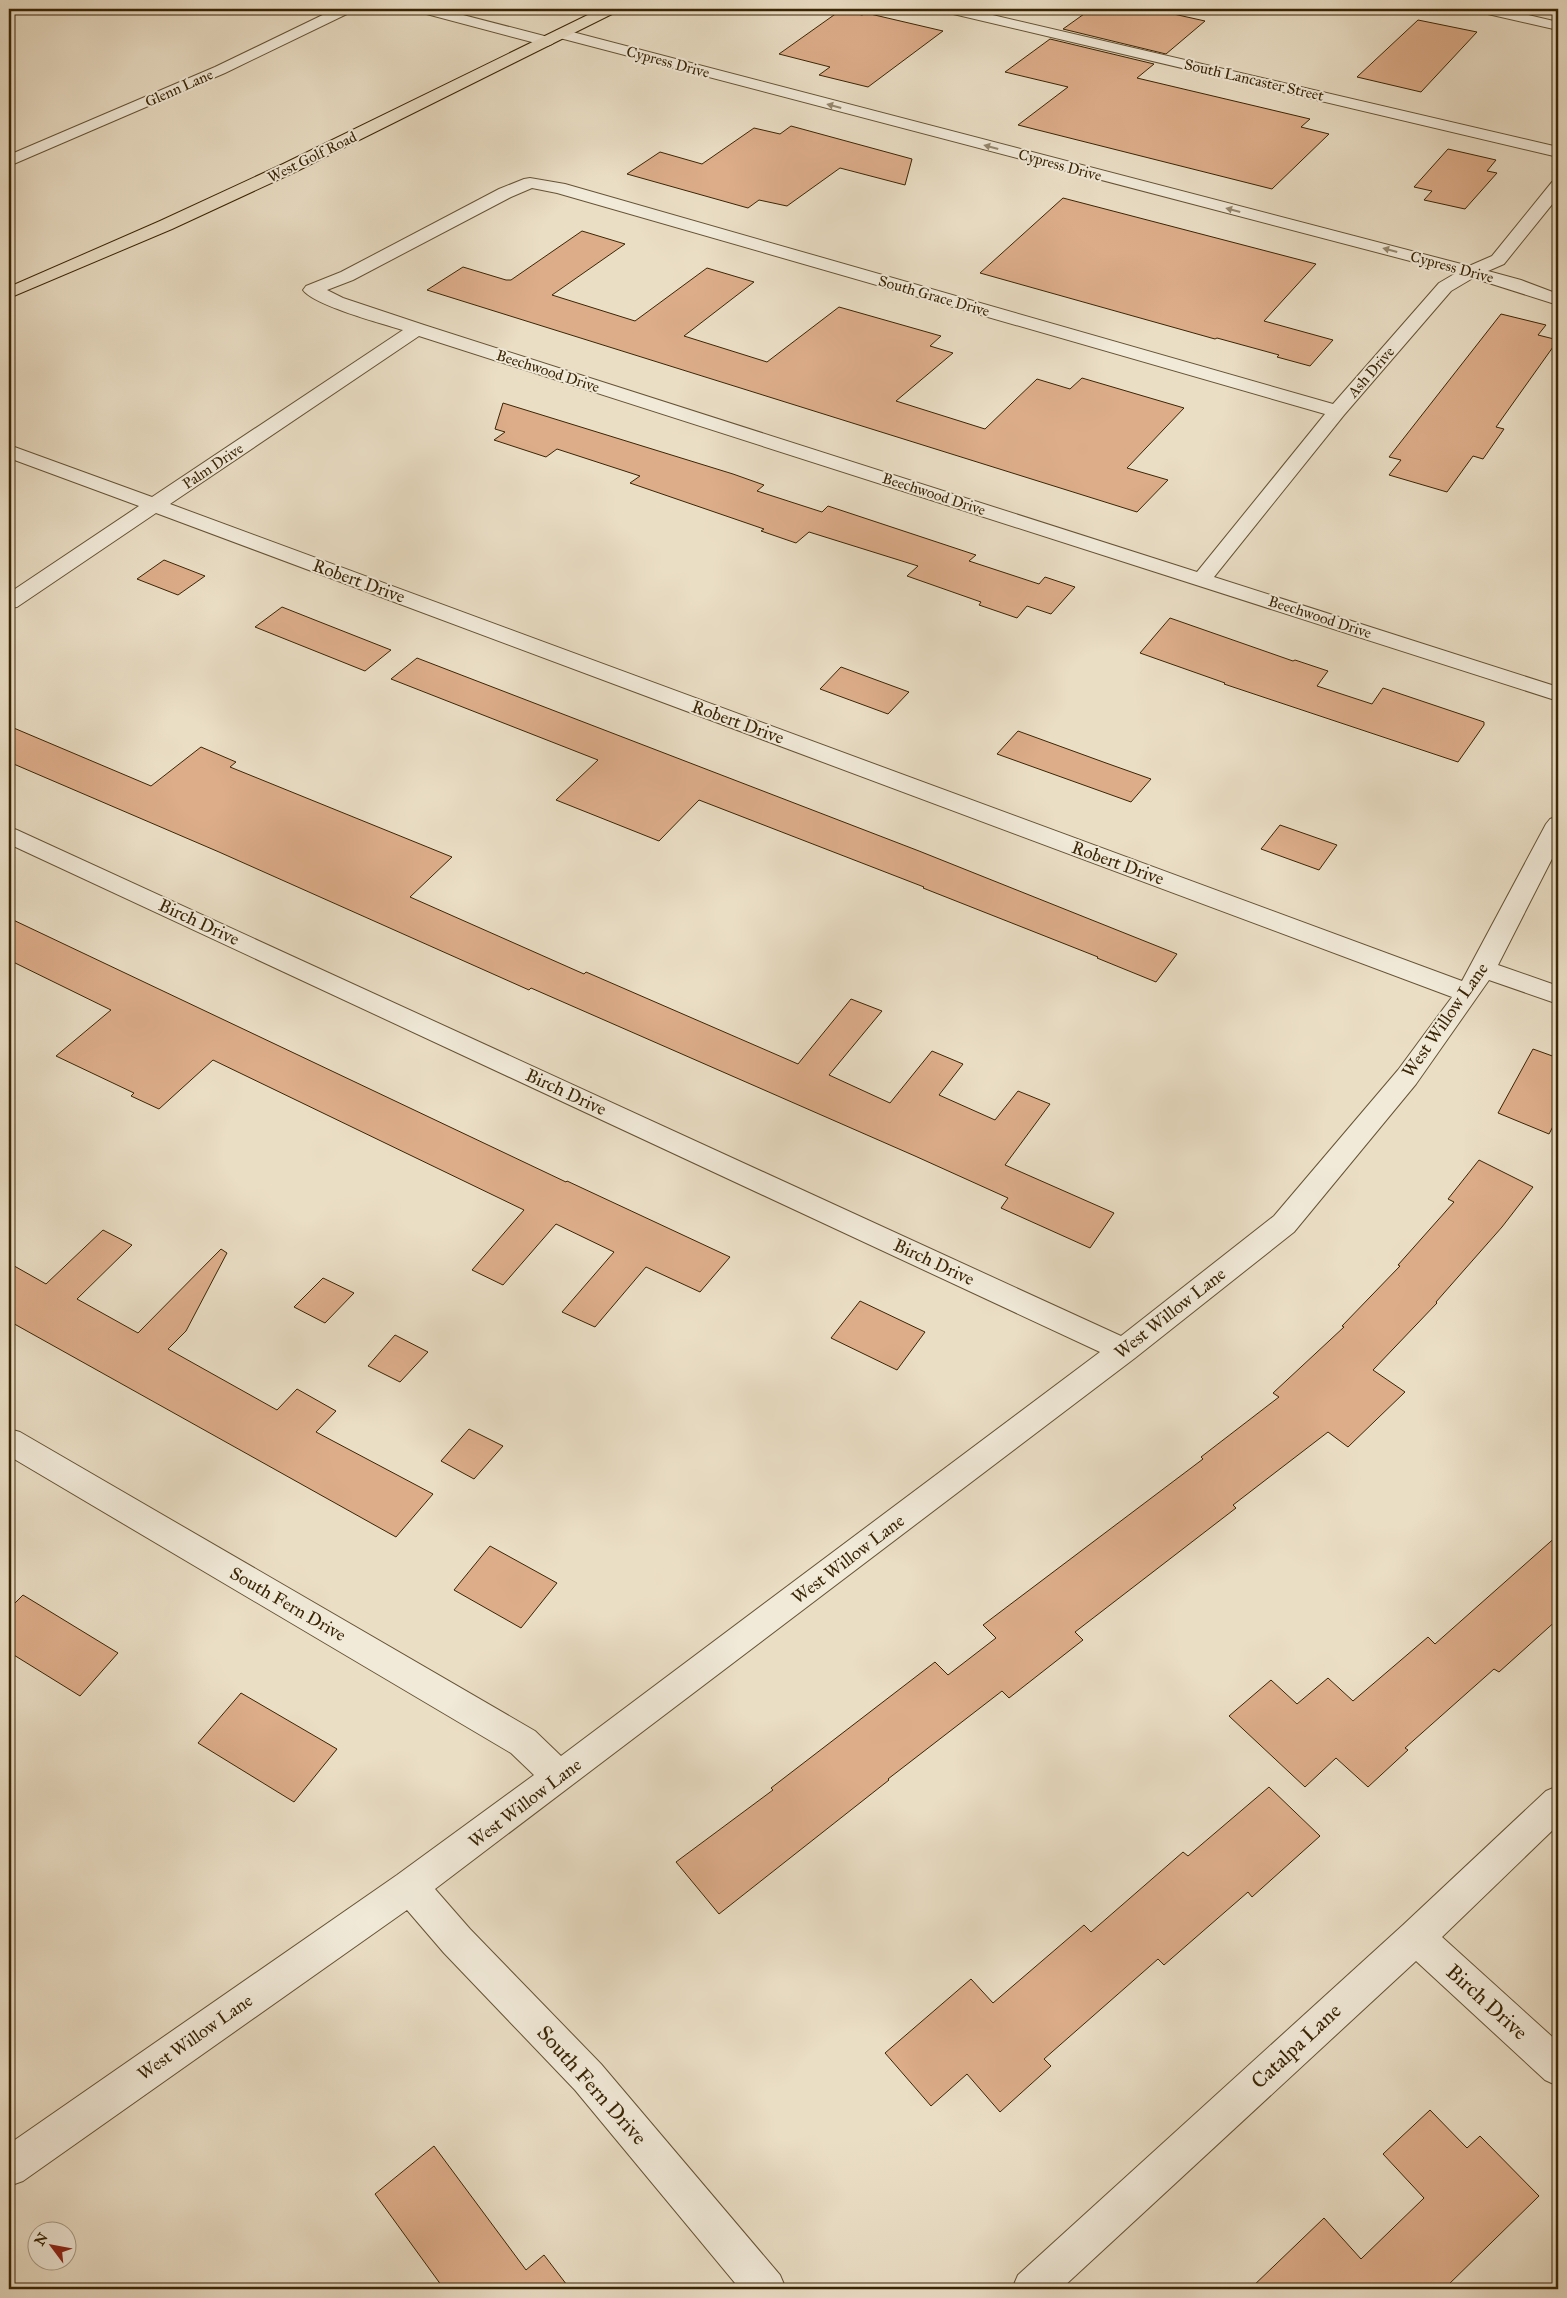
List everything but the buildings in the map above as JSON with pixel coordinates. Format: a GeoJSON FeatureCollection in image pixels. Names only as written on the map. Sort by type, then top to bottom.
{"type":"FeatureCollection","features":[{"type":"Feature","properties":{"kind":"main road","name":"West Golf Road"},"geometry":{"type":"LineString","coordinates":[[9,293],[166,225],[281,172],[610,9]]}},
{"type":"Feature","properties":{"kind":"street","name":"Glenn Lane"},"geometry":{"type":"LineString","coordinates":[[9,161],[220,70],[346,9]]}},
{"type":"Feature","properties":{"kind":"street","name":"Cypress Drive"},"geometry":{"type":"LineString","coordinates":[[424,9],[554,38],[1471,272],[1515,284],[1558,300]]}},
{"type":"Feature","properties":{"kind":"street","name":"South Lancaster Street"},"geometry":{"type":"LineString","coordinates":[[949,9],[1558,152]]}},
{"type":"Feature","properties":{"kind":"street"},"geometry":{"type":"LineString","coordinates":[[1484,9],[1505,11],[1558,26]]}},
{"type":"Feature","properties":{"kind":"street","name":"South Grace Drive"},"geometry":{"type":"LineString","coordinates":[[312,290],[347,276],[505,193],[530,183],[578,194],[1337,411]]}},
{"type":"Feature","properties":{"kind":"street","name":"Ash Drive"},"geometry":{"type":"LineString","coordinates":[[1202,579],[1337,411],[1445,287],[1471,272],[1498,260],[1558,186]]}},
{"type":"Feature","properties":{"kind":"street","name":"Beechwood Drive"},"geometry":{"type":"LineString","coordinates":[[312,290],[337,302],[417,329],[1558,694]]}},
{"type":"Feature","properties":{"kind":"street","name":"Palm Drive"},"geometry":{"type":"LineString","coordinates":[[9,602],[417,329]]}},
{"type":"Feature","properties":{"kind":"street","name":"Robert Drive"},"geometry":{"type":"LineString","coordinates":[[9,451],[1475,981],[1558,996]]}},
{"type":"Feature","properties":{"kind":"street","name":"West Willow Lane"},"geometry":{"type":"LineString","coordinates":[[9,2167],[410,1887],[560,1777],[1124,1350],[1284,1224],[1407,1077],[1475,981],[1558,824]]}},
{"type":"Feature","properties":{"kind":"street","name":"Birch Drive"},"geometry":{"type":"LineString","coordinates":[[9,835],[1124,1350]]}},
{"type":"Feature","properties":{"kind":"street","name":"South Fern Drive"},"geometry":{"type":"LineString","coordinates":[[9,1441],[523,1742],[560,1777]]}},
{"type":"Feature","properties":{"kind":"street","name":"Catalpa Lane"},"geometry":{"type":"LineString","coordinates":[[1032,2289],[1416,1937],[1558,1802]]}},
{"type":"Feature","properties":{"kind":"street","name":"South Fern Drive"},"geometry":{"type":"LineString","coordinates":[[410,1887],[457,1941],[588,2076],[766,2289]]}},
{"type":"Feature","properties":{"kind":"street","name":"Birch Drive"},"geometry":{"type":"LineString","coordinates":[[1416,1937],[1558,2067]]}}]}
